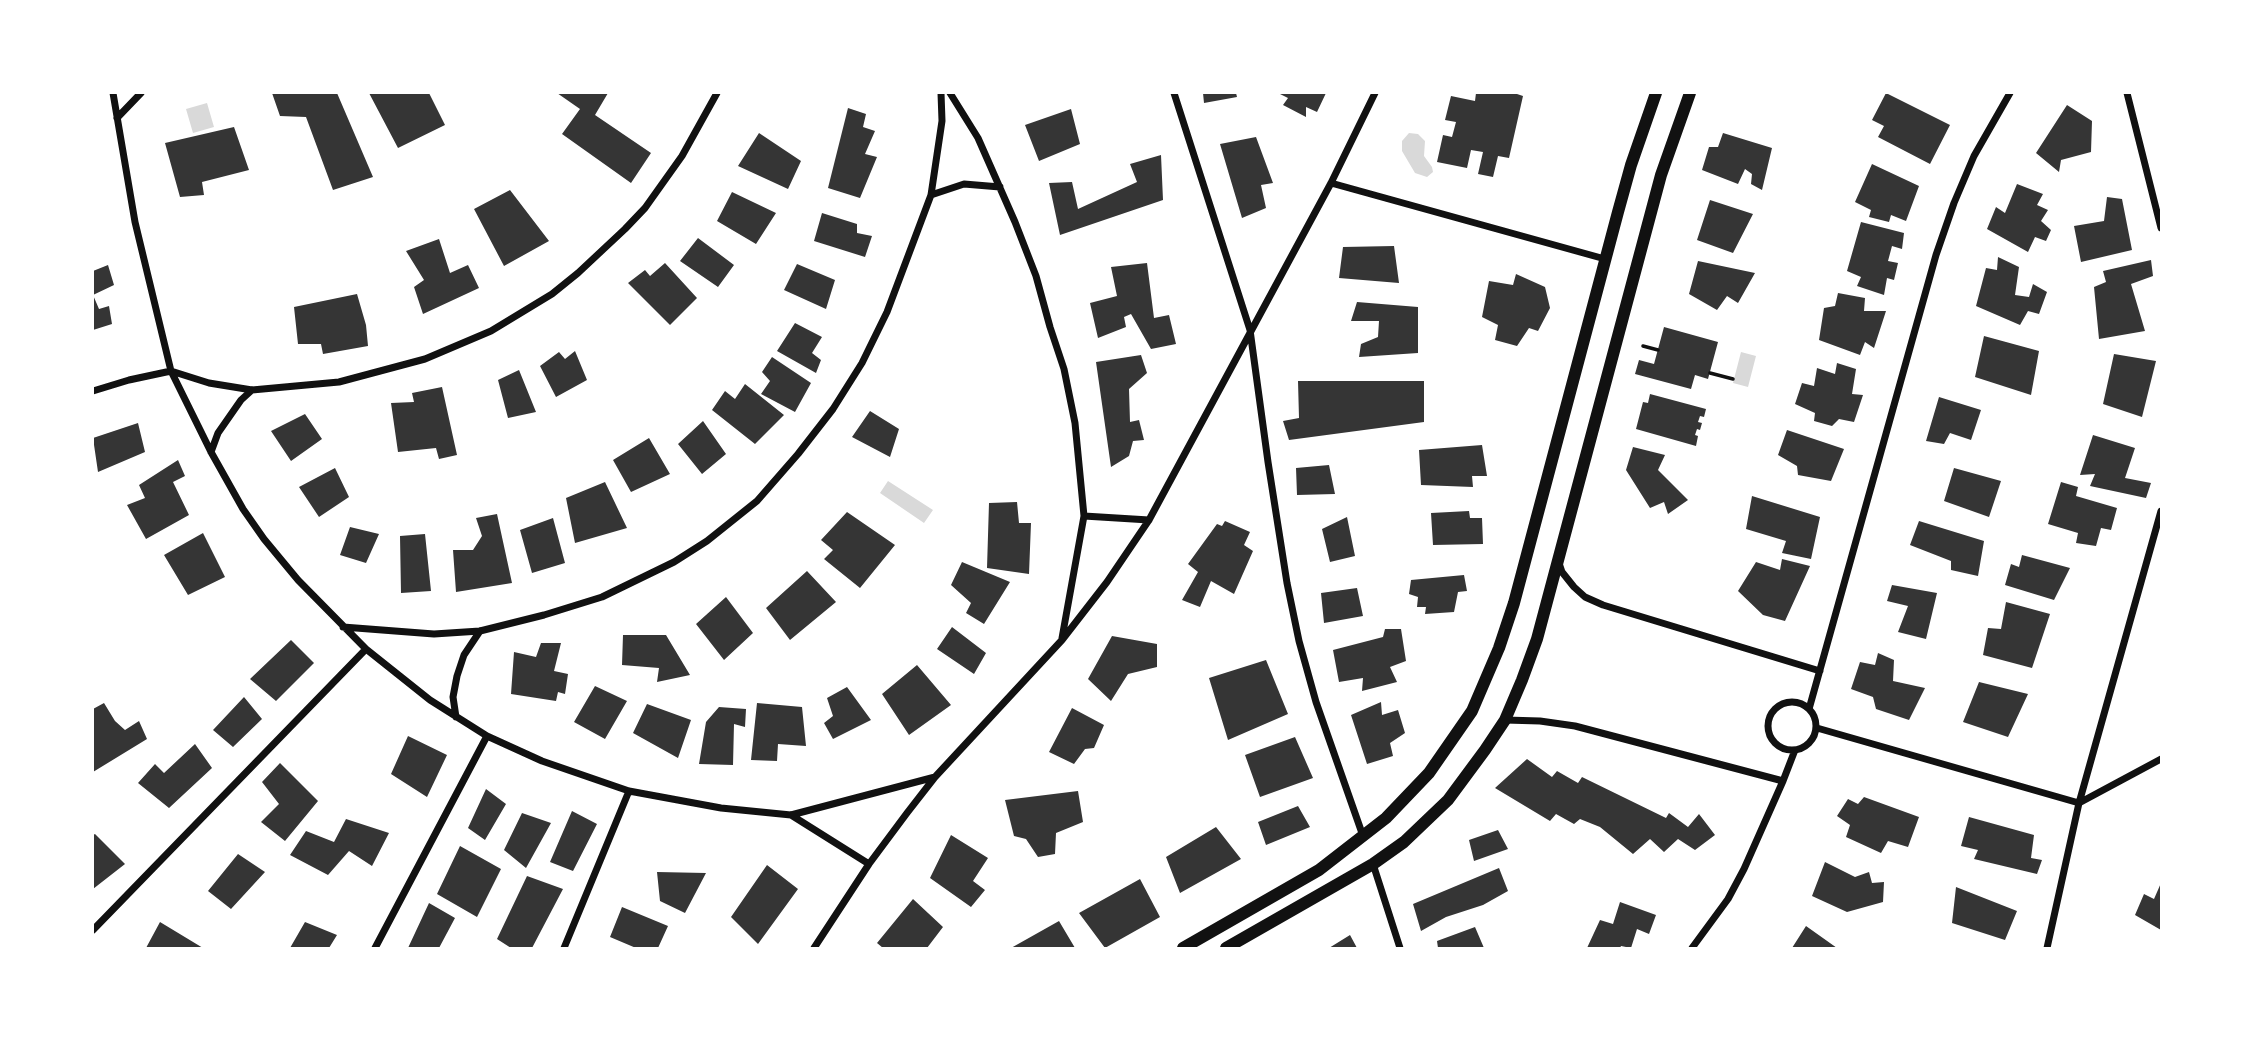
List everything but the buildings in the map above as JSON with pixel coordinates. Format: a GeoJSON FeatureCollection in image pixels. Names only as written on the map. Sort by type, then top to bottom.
{"type":"FeatureCollection","features":[{"type":"Feature","properties":{"kind":"main road"},"geometry":{"type":"LineString","coordinates":[[1183,948],[1319,870],[1386,818],[1429,773],[1472,711],[1507,626],[1631,165],[1656,93]]}},
{"type":"Feature","properties":{"kind":"main road"},"geometry":{"type":"LineString","coordinates":[[1226,948],[1373,864],[1404,842],[1448,800],[1505,720],[1530,660],[1559,561],[1661,176],[1690,93]]}},
{"type":"Feature","properties":{"kind":"street"},"geometry":{"type":"LineString","coordinates":[[113,93],[135,222],[171,371],[211,452],[243,509],[264,539],[298,580],[366,649],[430,700],[487,736],[542,761],[629,792],[721,808],[791,815],[935,777]]}},
{"type":"Feature","properties":{"kind":"street"},"geometry":{"type":"LineString","coordinates":[[117,118],[141,93]]}},
{"type":"Feature","properties":{"kind":"street"},"geometry":{"type":"LineString","coordinates":[[93,391],[171,371],[209,383],[252,390],[338,383],[393,369],[460,346],[526,311],[578,273],[645,208],[682,156],[717,93]]}},
{"type":"Feature","properties":{"kind":"street"},"geometry":{"type":"LineString","coordinates":[[343,627],[434,634],[480,631],[544,615],[602,597],[642,579],[707,541],[757,501],[826,418],[862,363],[887,312],[931,195],[942,121],[941,93]]}},
{"type":"Feature","properties":{"kind":"street"},"geometry":{"type":"LineString","coordinates":[[950,93],[978,138],[1000,187],[1036,276],[1065,369],[1075,423],[1084,516],[1062,640]]}},
{"type":"Feature","properties":{"kind":"street"},"geometry":{"type":"LineString","coordinates":[[1174,93],[1250,330],[1270,476],[1299,641],[1316,702],[1363,836]]}},
{"type":"Feature","properties":{"kind":"street"},"geometry":{"type":"LineString","coordinates":[[814,948],[869,864],[935,777],[1062,640],[1107,582],[1149,520],[1331,183],[1375,93]]}},
{"type":"Feature","properties":{"kind":"street"},"geometry":{"type":"LineString","coordinates":[[1809,709],[1936,255],[1974,156],[2010,93]]}},
{"type":"Feature","properties":{"kind":"street"},"geometry":{"type":"LineString","coordinates":[[2127,93],[2161,228]]}},
{"type":"Feature","properties":{"kind":"street"},"geometry":{"type":"LineString","coordinates":[[1331,183],[1605,259]]}},
{"type":"Feature","properties":{"kind":"street"},"geometry":{"type":"LineString","coordinates":[[931,195],[964,184],[1000,187]]}},
{"type":"Feature","properties":{"kind":"street"},"geometry":{"type":"LineString","coordinates":[[211,452],[218,433],[241,400],[252,390]]}},
{"type":"Feature","properties":{"kind":"street"},"geometry":{"type":"LineString","coordinates":[[2047,948],[2079,803],[2161,510]]}},
{"type":"Feature","properties":{"kind":"street"},"geometry":{"type":"LineString","coordinates":[[1084,516],[1149,520]]}},
{"type":"Feature","properties":{"kind":"street"},"geometry":{"type":"LineString","coordinates":[[1559,561],[1562,572],[1574,587],[1602,605],[1820,671]]}},
{"type":"Feature","properties":{"kind":"street"},"geometry":{"type":"LineString","coordinates":[[456,718],[453,697],[457,676],[464,655],[480,631]]}},
{"type":"Feature","properties":{"kind":"street"},"geometry":{"type":"LineString","coordinates":[[93,930],[366,649]]}},
{"type":"Feature","properties":{"kind":"street"},"geometry":{"type":"LineString","coordinates":[[1790,702],[1798,702],[1809,709],[1816,719],[1816,728],[1810,743],[1795,750],[1786,750],[1772,741],[1768,724],[1774,709],[1790,702]]}},
{"type":"Feature","properties":{"kind":"street"},"geometry":{"type":"LineString","coordinates":[[1505,720],[1574,726],[1783,781]]}},
{"type":"Feature","properties":{"kind":"street"},"geometry":{"type":"LineString","coordinates":[[1816,728],[2079,803],[2161,759]]}},
{"type":"Feature","properties":{"kind":"street"},"geometry":{"type":"LineString","coordinates":[[375,948],[487,736]]}},
{"type":"Feature","properties":{"kind":"street"},"geometry":{"type":"LineString","coordinates":[[1692,948],[1728,899],[1764,826],[1795,750]]}},
{"type":"Feature","properties":{"kind":"street"},"geometry":{"type":"LineString","coordinates":[[564,948],[629,792]]}},
{"type":"Feature","properties":{"kind":"street"},"geometry":{"type":"LineString","coordinates":[[791,815],[869,864]]}},
{"type":"Feature","properties":{"kind":"street"},"geometry":{"type":"LineString","coordinates":[[1373,864],[1400,948]]}},
{"type":"Feature","properties":{"kind":"path"},"geometry":{"type":"LineString","coordinates":[[1643,346],[1658,350]]}},
{"type":"Feature","properties":{"kind":"path"},"geometry":{"type":"LineString","coordinates":[[1710,373],[1733,379]]}},
{"type":"Feature","properties":{"kind":"shaded area"},"geometry":{"type":"Polygon","coordinates":[[[207,103],[214,127],[193,133],[186,109],[207,103]]]}},
{"type":"Feature","properties":{"kind":"shaded area"},"geometry":{"type":"Polygon","coordinates":[[[1409,133],[1418,134],[1425,141],[1424,156],[1433,172],[1427,177],[1415,173],[1402,151],[1402,141],[1409,133]]]}},
{"type":"Feature","properties":{"kind":"shaded area"},"geometry":{"type":"Polygon","coordinates":[[[1741,352],[1756,356],[1748,387],[1733,383],[1741,352]]]}},
{"type":"Feature","properties":{"kind":"shaded area"},"geometry":{"type":"Polygon","coordinates":[[[888,481],[933,510],[924,523],[880,493],[888,481]]]}}]}
